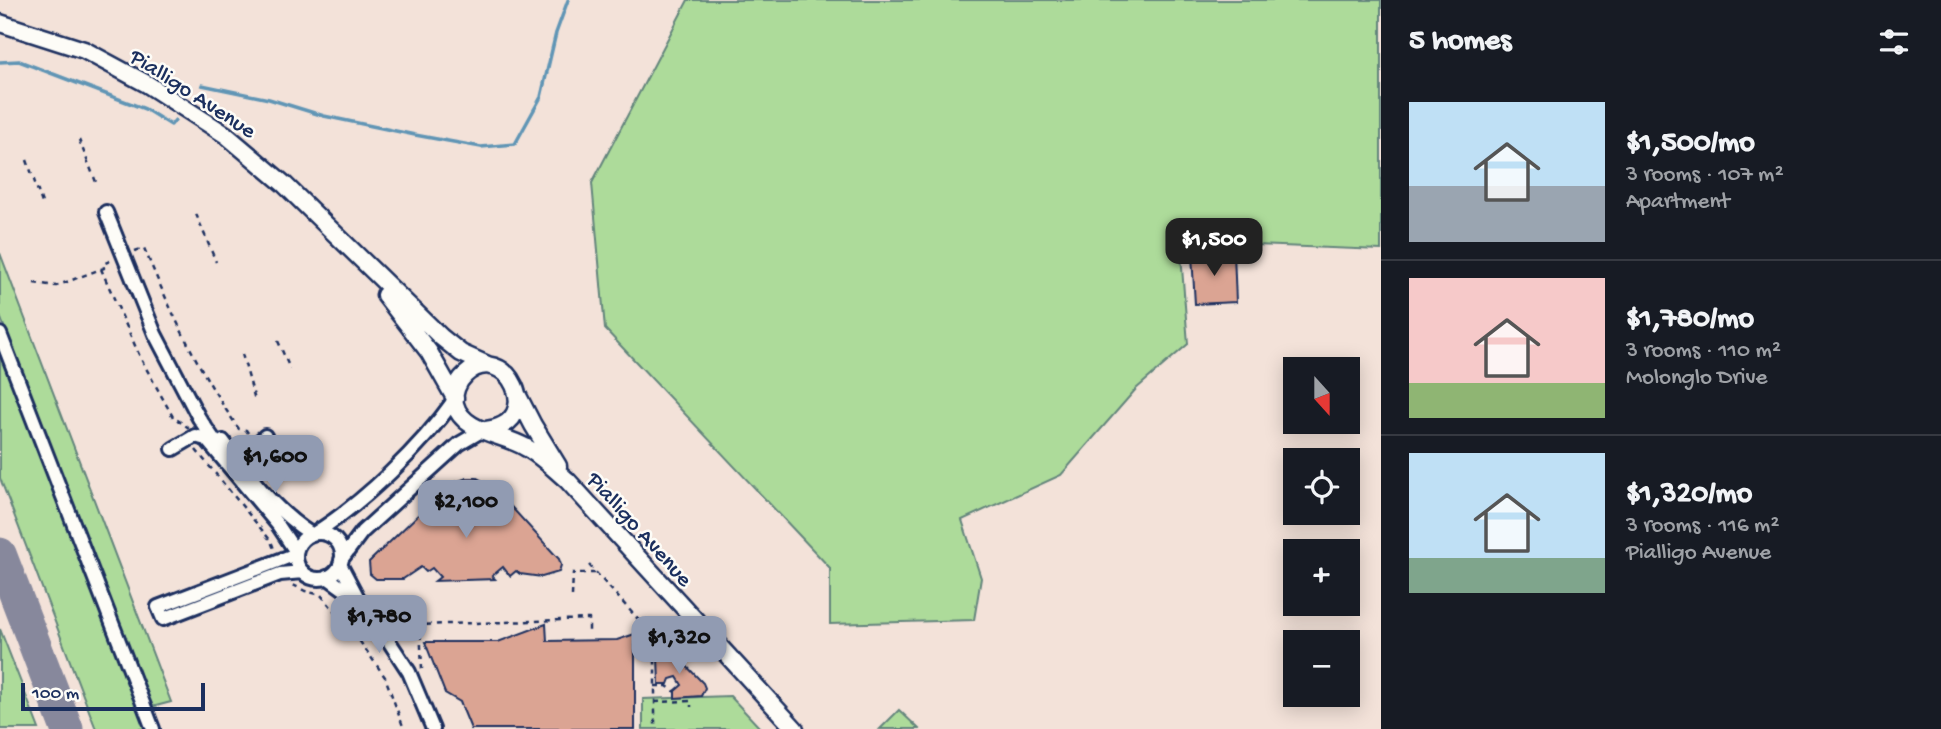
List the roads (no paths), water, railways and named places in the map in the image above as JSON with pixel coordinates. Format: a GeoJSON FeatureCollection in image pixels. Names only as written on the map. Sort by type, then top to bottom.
{"type":"FeatureCollection","features":[{"type":"Feature","properties":{"kind":"main road","name":"Pialligo Avenue"},"geometry":{"type":"LineString","coordinates":[[0,23],[84,50],[183,106],[226,135],[284,184],[453,347],[472,359],[495,368]]}},
{"type":"Feature","properties":{"kind":"main road","name":"Pialligo Avenue"},"geometry":{"type":"LineString","coordinates":[[339,239],[422,342],[455,398]]}},
{"type":"Feature","properties":{"kind":"main road"},"geometry":{"type":"LineString","coordinates":[[483,366],[495,368],[511,378],[518,396],[517,408],[510,420],[499,427],[485,430],[465,422],[458,412],[455,398],[457,386],[467,373],[483,366]]}},
{"type":"Feature","properties":{"kind":"main road","name":"Pialligo Avenue"},"geometry":{"type":"LineString","coordinates":[[518,396],[567,480]]}},
{"type":"Feature","properties":{"kind":"main road","name":"Pialligo Avenue"},"geometry":{"type":"LineString","coordinates":[[485,430],[524,446],[567,480],[795,729]]}},
{"type":"Feature","properties":{"kind":"street"},"geometry":{"type":"LineString","coordinates":[[106,212],[155,334],[199,418],[225,460]]}},
{"type":"Feature","properties":{"kind":"street"},"geometry":{"type":"LineString","coordinates":[[0,334],[153,729]]}},
{"type":"Feature","properties":{"kind":"street"},"geometry":{"type":"LineString","coordinates":[[359,600],[327,577],[314,578],[303,572],[283,573],[238,590],[160,613],[221,583],[241,582],[296,555],[303,539],[343,514],[431,432],[455,398]]}},
{"type":"Feature","properties":{"kind":"street"},"geometry":{"type":"LineString","coordinates":[[191,400],[243,468],[296,555],[303,572]]}},
{"type":"Feature","properties":{"kind":"street"},"geometry":{"type":"LineString","coordinates":[[211,435],[192,428],[171,446],[198,436],[207,440],[261,496],[313,533],[329,535],[335,539],[342,552],[341,562],[359,600],[409,672],[433,729]]}},
{"type":"Feature","properties":{"kind":"street"},"geometry":{"type":"LineString","coordinates":[[327,577],[362,532],[459,444],[485,430]]}},
{"type":"Feature","properties":{"kind":"street"},"geometry":{"type":"LineString","coordinates":[[243,468],[240,452],[258,437],[248,450],[248,462],[261,496]]}},
{"type":"Feature","properties":{"kind":"waterway"},"geometry":{"type":"LineString","coordinates":[[202,85],[269,99],[324,116],[415,135],[481,147],[515,144],[541,97],[556,33],[568,0]]}},
{"type":"Feature","properties":{"kind":"waterway"},"geometry":{"type":"LineString","coordinates":[[0,62],[19,61],[145,109],[171,125],[175,120]]}}]}
